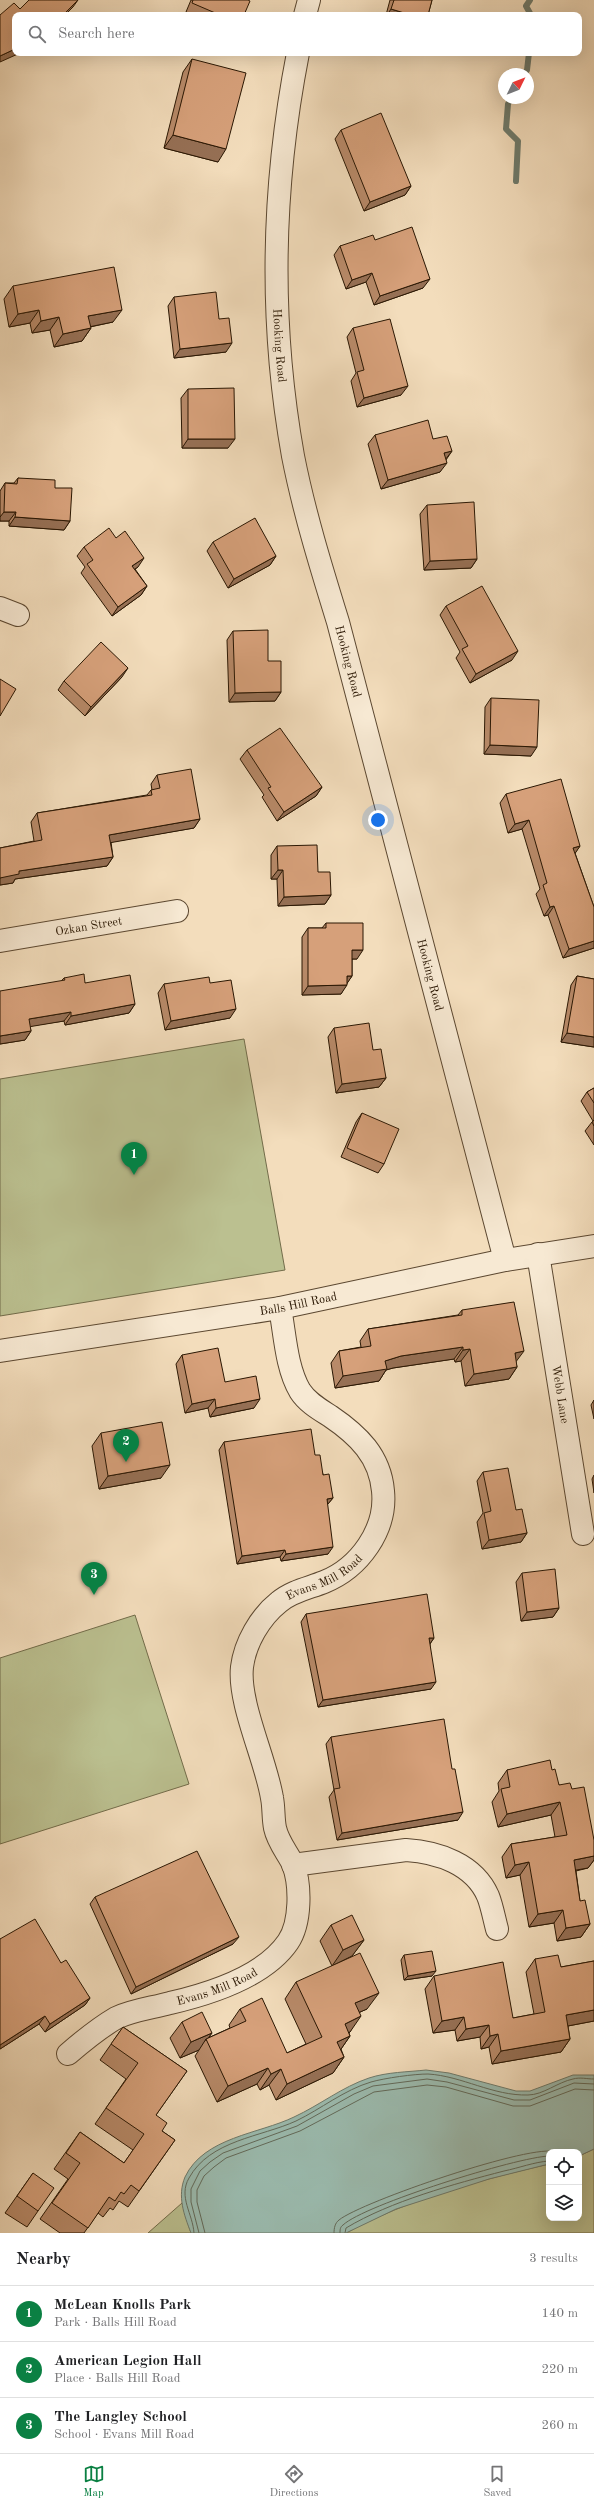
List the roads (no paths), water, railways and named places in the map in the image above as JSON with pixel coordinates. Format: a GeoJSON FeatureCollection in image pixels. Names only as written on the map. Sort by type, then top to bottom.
{"type":"FeatureCollection","features":[{"type":"Feature","properties":{"kind":"street"},"geometry":{"type":"LineString","coordinates":[[307,12],[309,0]]}},
{"type":"Feature","properties":{"kind":"street","name":"Hooking Road"},"geometry":{"type":"LineString","coordinates":[[298,56],[282,155],[276,227],[276,298],[280,363],[293,456],[309,527],[338,622],[505,1260]]}},
{"type":"Feature","properties":{"kind":"street","name":"Ozkan Street"},"geometry":{"type":"LineString","coordinates":[[0,941],[177,911]]}},
{"type":"Feature","properties":{"kind":"street","name":"Balls Hill Road"},"geometry":{"type":"LineString","coordinates":[[0,1351],[280,1308],[505,1260],[594,1246]]}},
{"type":"Feature","properties":{"kind":"street","name":"Webb Lane"},"geometry":{"type":"LineString","coordinates":[[538,1254],[584,1534]]}},
{"type":"Feature","properties":{"kind":"street","name":"Evans Mill Road"},"geometry":{"type":"LineString","coordinates":[[68,2054],[90,2035],[117,2018],[134,2012],[210,1992],[251,1973],[276,1956],[289,1940],[296,1924],[299,1904],[293,1865],[282,1847],[275,1828],[272,1798],[242,1688],[242,1666],[248,1644],[260,1624],[279,1602],[297,1591],[326,1581],[346,1570],[364,1553],[376,1532],[382,1512],[384,1492],[380,1472],[372,1454],[361,1439],[312,1405],[301,1392],[292,1374],[280,1308]]}},
{"type":"Feature","properties":{"kind":"street"},"geometry":{"type":"LineString","coordinates":[[293,1865],[406,1850],[422,1851],[443,1857],[464,1868],[477,1879],[488,1896],[497,1929]]}},
{"type":"Feature","properties":{"kind":"water"},"geometry":{"type":"Polygon","coordinates":[[[426,2070],[449,2073],[516,2091],[530,2091],[573,2075],[594,2075],[594,2149],[582,2155],[582,2149],[546,2149],[546,2165],[489,2179],[396,2209],[346,2233],[191,2233],[182,2205],[183,2184],[185,2177],[194,2164],[205,2153],[234,2138],[294,2117],[359,2082],[390,2073],[426,2070]]]}},
{"type":"Feature","properties":{"kind":"waterway"},"geometry":{"type":"LineString","coordinates":[[529,12],[526,6],[530,0]]}},
{"type":"Feature","properties":{"kind":"waterway"},"geometry":{"type":"LineString","coordinates":[[527,68],[529,56]]}},
{"type":"Feature","properties":{"kind":"waterway"},"geometry":{"type":"LineString","coordinates":[[508,104],[506,129],[518,141],[516,181]]}},
{"type":"Feature","properties":{"kind":"place","name":"McLean Knolls Park"},"geometry":{"type":"Point","coordinates":[134,1175]}},
{"type":"Feature","properties":{"kind":"place","name":"American Legion Hall"},"geometry":{"type":"Point","coordinates":[126,1462]}},
{"type":"Feature","properties":{"kind":"place","name":"The Langley School"},"geometry":{"type":"Point","coordinates":[94,1595]}}]}
